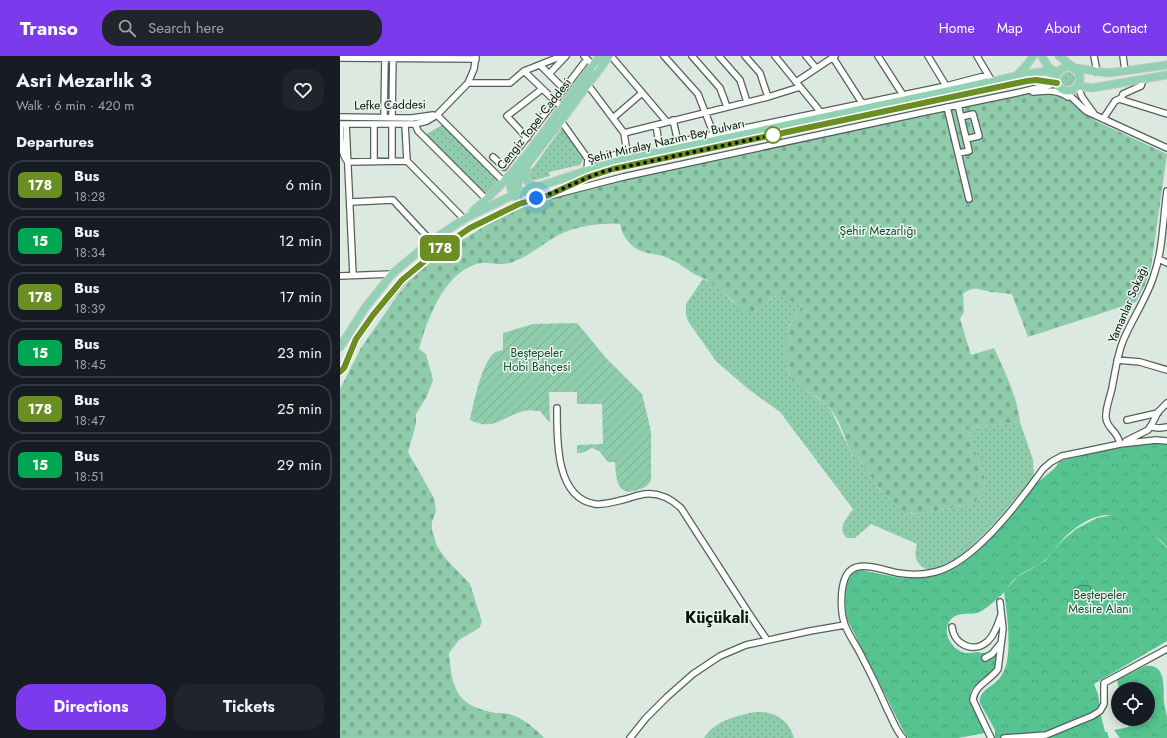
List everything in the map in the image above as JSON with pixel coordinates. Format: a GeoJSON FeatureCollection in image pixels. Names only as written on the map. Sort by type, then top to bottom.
{"type":"FeatureCollection","features":[{"type":"Feature","properties":{"kind":"main road","name":"Cengiz Topel Caddesi"},"geometry":{"type":"LineString","coordinates":[[518,197],[519,177],[588,85],[600,58],[610,56]]}},
{"type":"Feature","properties":{"kind":"main road"},"geometry":{"type":"LineString","coordinates":[[1015,77],[1033,56]]}},
{"type":"Feature","properties":{"kind":"main road"},"geometry":{"type":"LineString","coordinates":[[1042,56],[1048,67],[1057,74]]}},
{"type":"Feature","properties":{"kind":"main road"},"geometry":{"type":"LineString","coordinates":[[1059,56],[1073,67],[1080,75],[1081,80],[1078,86],[1072,91],[1060,88],[1057,83],[1057,74],[1064,67],[1073,67],[1109,73],[1167,65]]}},
{"type":"Feature","properties":{"kind":"main road","name":"Cengiz Topel Caddesi"},"geometry":{"type":"LineString","coordinates":[[464,219],[486,200],[519,165],[562,107],[596,67]]}},
{"type":"Feature","properties":{"kind":"main road","name":"Şehit Miralay Nazım Bey Bulvarı"},"geometry":{"type":"LineString","coordinates":[[340,345],[365,308],[392,274],[431,241],[464,219],[518,197],[537,186],[627,156],[948,88],[993,82],[1044,72],[1057,74]]}},
{"type":"Feature","properties":{"kind":"main road"},"geometry":{"type":"LineString","coordinates":[[1078,86],[1092,88],[1167,75]]}},
{"type":"Feature","properties":{"kind":"main road","name":"Şehit Miralay Nazım Bey Bulvarı"},"geometry":{"type":"LineString","coordinates":[[518,197],[549,195],[588,177],[613,169],[1027,81],[1036,80],[1057,83]]}},
{"type":"Feature","properties":{"kind":"main road"},"geometry":{"type":"LineString","coordinates":[[529,162],[525,178],[531,185],[537,186]]}},
{"type":"Feature","properties":{"kind":"main road"},"geometry":{"type":"LineString","coordinates":[[518,197],[510,189],[510,183],[511,177],[519,165]]}},
{"type":"Feature","properties":{"kind":"main road","name":"Şehit Miralay Nazım Bey Bulvarı"},"geometry":{"type":"LineString","coordinates":[[340,378],[356,339],[373,315],[402,280],[438,250],[470,228],[514,206],[518,197]]}},
{"type":"Feature","properties":{"kind":"street"},"geometry":{"type":"LineString","coordinates":[[468,83],[510,83],[524,71],[562,56]]}},
{"type":"Feature","properties":{"kind":"street"},"geometry":{"type":"LineString","coordinates":[[549,74],[566,56]]}},
{"type":"Feature","properties":{"kind":"street"},"geometry":{"type":"LineString","coordinates":[[584,56],[596,67]]}},
{"type":"Feature","properties":{"kind":"street"},"geometry":{"type":"LineString","coordinates":[[610,56],[667,122]]}},
{"type":"Feature","properties":{"kind":"street"},"geometry":{"type":"LineString","coordinates":[[664,56],[698,94],[714,135]]}},
{"type":"Feature","properties":{"kind":"street"},"geometry":{"type":"LineString","coordinates":[[692,56],[720,88],[727,107]]}},
{"type":"Feature","properties":{"kind":"street"},"geometry":{"type":"LineString","coordinates":[[719,56],[740,80],[747,102]]}},
{"type":"Feature","properties":{"kind":"street"},"geometry":{"type":"LineString","coordinates":[[745,56],[760,73],[768,97]]}},
{"type":"Feature","properties":{"kind":"street"},"geometry":{"type":"LineString","coordinates":[[775,56],[822,115]]}},
{"type":"Feature","properties":{"kind":"street"},"geometry":{"type":"LineString","coordinates":[[806,56],[816,68]]}},
{"type":"Feature","properties":{"kind":"street"},"geometry":{"type":"LineString","coordinates":[[796,82],[833,56],[862,103]]}},
{"type":"Feature","properties":{"kind":"street"},"geometry":{"type":"LineString","coordinates":[[878,56],[903,95]]}},
{"type":"Feature","properties":{"kind":"street"},"geometry":{"type":"LineString","coordinates":[[928,56],[948,88]]}},
{"type":"Feature","properties":{"kind":"street"},"geometry":{"type":"LineString","coordinates":[[976,56],[993,82]]}},
{"type":"Feature","properties":{"kind":"street"},"geometry":{"type":"LineString","coordinates":[[1094,56],[1096,72]]}},
{"type":"Feature","properties":{"kind":"street"},"geometry":{"type":"LineString","coordinates":[[1123,56],[1125,72]]}},
{"type":"Feature","properties":{"kind":"street"},"geometry":{"type":"LineString","coordinates":[[384,118],[385,57]]}},
{"type":"Feature","properties":{"kind":"street"},"geometry":{"type":"LineString","coordinates":[[392,161],[393,57]]}},
{"type":"Feature","properties":{"kind":"street"},"geometry":{"type":"LineString","coordinates":[[340,58],[476,57],[472,75],[468,83],[437,115],[503,181]]}},
{"type":"Feature","properties":{"kind":"street"},"geometry":{"type":"LineString","coordinates":[[493,157],[504,166],[584,63]]}},
{"type":"Feature","properties":{"kind":"street"},"geometry":{"type":"LineString","coordinates":[[540,65],[564,89]]}},
{"type":"Feature","properties":{"kind":"street"},"geometry":{"type":"LineString","coordinates":[[524,71],[562,107]]}},
{"type":"Feature","properties":{"kind":"street"},"geometry":{"type":"LineString","coordinates":[[656,125],[660,149],[678,142],[822,115],[862,103],[948,88],[988,75]]}},
{"type":"Feature","properties":{"kind":"street"},"geometry":{"type":"LineString","coordinates":[[1121,99],[1123,94],[1141,86],[1143,80]]}},
{"type":"Feature","properties":{"kind":"street"},"geometry":{"type":"LineString","coordinates":[[549,195],[558,195],[623,177],[1057,83]]}},
{"type":"Feature","properties":{"kind":"street"},"geometry":{"type":"LineString","coordinates":[[588,85],[624,133],[627,156],[588,159]]}},
{"type":"Feature","properties":{"kind":"street"},"geometry":{"type":"LineString","coordinates":[[1078,86],[1082,97],[1096,116]]}},
{"type":"Feature","properties":{"kind":"street"},"geometry":{"type":"LineString","coordinates":[[624,133],[768,97],[800,87]]}},
{"type":"Feature","properties":{"kind":"street"},"geometry":{"type":"LineString","coordinates":[[527,138],[507,116],[542,89]]}},
{"type":"Feature","properties":{"kind":"street"},"geometry":{"type":"LineString","coordinates":[[1064,90],[1086,111],[1167,148]]}},
{"type":"Feature","properties":{"kind":"street"},"geometry":{"type":"LineString","coordinates":[[1016,93],[1054,91],[1075,100]]}},
{"type":"Feature","properties":{"kind":"street"},"geometry":{"type":"LineString","coordinates":[[613,118],[642,93]]}},
{"type":"Feature","properties":{"kind":"street"},"geometry":{"type":"LineString","coordinates":[[1104,120],[1115,101],[1121,99],[1163,114],[1167,114]]}},
{"type":"Feature","properties":{"kind":"street"},"geometry":{"type":"LineString","coordinates":[[958,105],[969,151],[959,153]]}},
{"type":"Feature","properties":{"kind":"street"},"geometry":{"type":"LineString","coordinates":[[947,107],[969,199]]}},
{"type":"Feature","properties":{"kind":"street"},"geometry":{"type":"LineString","coordinates":[[961,117],[974,114],[979,136],[966,139]]}},
{"type":"Feature","properties":{"kind":"street","name":"Lefke Caddesi"},"geometry":{"type":"LineString","coordinates":[[340,117],[384,118],[406,124],[415,124],[427,121],[437,115]]}},
{"type":"Feature","properties":{"kind":"street","name":"Lefke Caddesi"},"geometry":{"type":"LineString","coordinates":[[342,124],[374,124],[437,115]]}},
{"type":"Feature","properties":{"kind":"street"},"geometry":{"type":"LineString","coordinates":[[673,120],[678,142]]}},
{"type":"Feature","properties":{"kind":"street"},"geometry":{"type":"LineString","coordinates":[[561,121],[588,159],[587,170]]}},
{"type":"Feature","properties":{"kind":"street"},"geometry":{"type":"LineString","coordinates":[[342,124],[348,162],[351,202],[353,275]]}},
{"type":"Feature","properties":{"kind":"street"},"geometry":{"type":"LineString","coordinates":[[374,124],[374,162]]}},
{"type":"Feature","properties":{"kind":"street"},"geometry":{"type":"LineString","coordinates":[[406,124],[406,161],[464,219]]}},
{"type":"Feature","properties":{"kind":"street"},"geometry":{"type":"LineString","coordinates":[[415,124],[418,131],[486,200]]}},
{"type":"Feature","properties":{"kind":"street"},"geometry":{"type":"LineString","coordinates":[[348,162],[406,161]]}},
{"type":"Feature","properties":{"kind":"street","name":"Yamanlar Sokağı"},"geometry":{"type":"LineString","coordinates":[[1120,444],[1118,435],[1108,426],[1106,416],[1122,342],[1154,277],[1159,259],[1167,191]]}},
{"type":"Feature","properties":{"kind":"street"},"geometry":{"type":"LineString","coordinates":[[351,202],[393,200],[431,241]]}},
{"type":"Feature","properties":{"kind":"street"},"geometry":{"type":"LineString","coordinates":[[1159,259],[1167,263]]}},
{"type":"Feature","properties":{"kind":"street"},"geometry":{"type":"LineString","coordinates":[[340,276],[392,274]]}},
{"type":"Feature","properties":{"kind":"street"},"geometry":{"type":"LineString","coordinates":[[1117,360],[1140,362],[1167,370]]}},
{"type":"Feature","properties":{"kind":"street"},"geometry":{"type":"LineString","coordinates":[[1120,444],[1141,434],[1150,427],[1158,413],[1167,403]]}},
{"type":"Feature","properties":{"kind":"street"},"geometry":{"type":"LineString","coordinates":[[557,408],[557,440],[560,461],[572,492],[585,501],[596,504],[607,504],[640,495],[654,494],[665,496],[674,501],[681,508],[767,640]]}},
{"type":"Feature","properties":{"kind":"street"},"geometry":{"type":"LineString","coordinates":[[1127,420],[1158,413]]}},
{"type":"Feature","properties":{"kind":"street"},"geometry":{"type":"LineString","coordinates":[[1150,427],[1167,427]]}},
{"type":"Feature","properties":{"kind":"street"},"geometry":{"type":"LineString","coordinates":[[903,738],[845,625],[842,612],[843,588],[846,576],[853,568],[858,566],[867,566],[899,573],[916,574],[950,568],[982,543],[998,526],[1043,469],[1051,462],[1062,456],[1120,444],[1156,440],[1167,441]]}},
{"type":"Feature","properties":{"kind":"street"},"geometry":{"type":"LineString","coordinates":[[991,738],[973,700],[977,688],[995,674],[998,669],[1003,629],[1000,602]]}},
{"type":"Feature","properties":{"kind":"street"},"geometry":{"type":"LineString","coordinates":[[952,627],[955,636],[960,642],[968,647],[976,647],[988,640],[997,627],[1001,613]]}},
{"type":"Feature","properties":{"kind":"street"},"geometry":{"type":"LineString","coordinates":[[630,738],[646,718],[693,674],[720,656],[746,645],[845,625]]}},
{"type":"Feature","properties":{"kind":"street"},"geometry":{"type":"LineString","coordinates":[[985,658],[998,648],[1002,641]]}},
{"type":"Feature","properties":{"kind":"street"},"geometry":{"type":"LineString","coordinates":[[1004,738],[1046,735],[1092,716],[1100,711],[1104,704],[1104,683],[1167,649]]}},
{"type":"Feature","properties":{"kind":"green space"},"geometry":{"type":"Polygon","coordinates":[[[1065,72],[1071,72],[1075,76],[1075,82],[1071,86],[1065,86],[1061,82],[1061,76],[1065,72]]]}},
{"type":"Feature","properties":{"kind":"green space","name":"Şehir Mezarlığı"},"geometry":{"type":"Polygon","coordinates":[[[1044,90],[1067,98],[1078,109],[1096,121],[1167,154],[1151,267],[1145,285],[1136,302],[1028,337],[1012,294],[974,289],[963,294],[964,312],[960,319],[971,355],[994,348],[1013,393],[1020,422],[967,429],[986,482],[982,495],[973,504],[919,514],[909,513],[893,504],[886,498],[864,466],[851,453],[832,411],[793,381],[790,375],[785,353],[787,331],[802,306],[784,297],[778,296],[774,297],[757,311],[746,312],[711,283],[675,261],[664,256],[638,250],[625,237],[620,224],[603,224],[570,230],[555,237],[519,260],[501,264],[476,264],[465,269],[456,276],[443,291],[438,300],[425,330],[419,349],[426,354],[433,380],[427,396],[416,414],[416,424],[408,452],[434,498],[436,511],[432,522],[432,530],[437,546],[445,558],[470,584],[482,622],[479,628],[459,640],[449,653],[454,685],[459,695],[473,706],[490,712],[508,714],[521,719],[529,724],[544,738],[340,738],[340,389],[361,348],[397,296],[414,276],[436,256],[513,211],[538,201],[584,187],[864,125],[1044,90]]]}},
{"type":"Feature","properties":{"kind":"green space"},"geometry":{"type":"Polygon","coordinates":[[[442,125],[503,187],[490,199],[425,135],[442,125]]]}},
{"type":"Feature","properties":{"kind":"green space"},"geometry":{"type":"Polygon","coordinates":[[[563,128],[583,156],[580,165],[549,172],[550,176],[531,181],[528,174],[563,128]]]}},
{"type":"Feature","properties":{"kind":"green space"},"geometry":{"type":"Polygon","coordinates":[[[703,279],[712,283],[733,302],[755,312],[777,296],[785,297],[802,306],[789,326],[788,332],[785,355],[791,378],[826,405],[832,412],[852,455],[865,467],[880,491],[911,514],[919,514],[973,504],[982,495],[986,482],[967,429],[1020,422],[1033,460],[1034,475],[998,519],[981,537],[963,553],[946,565],[932,570],[920,565],[917,560],[917,544],[871,524],[855,538],[847,538],[842,531],[842,527],[853,509],[780,412],[748,389],[716,361],[688,321],[686,304],[703,279]]]}},
{"type":"Feature","properties":{"kind":"green space","name":"Beştepeler Hobi Bahçesi"},"geometry":{"type":"Polygon","coordinates":[[[577,323],[607,359],[642,394],[651,431],[651,479],[645,487],[640,489],[627,491],[622,489],[617,481],[615,462],[608,462],[599,451],[592,448],[582,453],[577,453],[577,445],[603,444],[602,404],[577,404],[577,392],[549,392],[550,423],[540,411],[524,411],[492,424],[478,423],[470,420],[473,404],[486,365],[494,353],[503,350],[503,333],[533,324],[577,323]]]}},
{"type":"Feature","properties":{"kind":"green space"},"geometry":{"type":"Polygon","coordinates":[[[1156,443],[1167,445],[1167,547],[1150,532],[1122,517],[1104,515],[1095,517],[1086,521],[1067,535],[1045,560],[1017,577],[992,604],[985,609],[977,613],[955,616],[949,622],[947,631],[952,645],[956,649],[966,653],[985,653],[991,650],[997,643],[998,659],[996,668],[989,676],[973,688],[970,698],[985,733],[958,738],[908,738],[848,621],[845,599],[851,576],[855,572],[862,570],[894,577],[907,578],[928,577],[941,574],[963,563],[973,555],[1017,508],[1036,485],[1054,469],[1060,461],[1112,449],[1156,443]]]}},
{"type":"Feature","properties":{"kind":"green space","name":"Beştepeler Mesire Alanı"},"geometry":{"type":"Polygon","coordinates":[[[1112,515],[1134,522],[1149,531],[1167,548],[1167,641],[1094,684],[1098,694],[1105,732],[1107,732],[1109,738],[995,738],[995,730],[980,703],[980,698],[985,691],[1000,678],[1006,665],[1009,645],[1007,611],[1004,592],[1017,577],[1045,561],[1062,541],[1076,529],[1097,518],[1112,515]]]}},
{"type":"Feature","properties":{"kind":"green space"},"geometry":{"type":"Polygon","coordinates":[[[1145,666],[1157,668],[1160,672],[1163,684],[1164,703],[1167,717],[1167,738],[1120,738],[1114,730],[1129,726],[1155,726],[1155,682],[1117,682],[1117,680],[1145,666]]]}},
{"type":"Feature","properties":{"kind":"green space"},"geometry":{"type":"Polygon","coordinates":[[[756,712],[769,713],[780,718],[788,726],[794,738],[704,738],[708,732],[720,723],[734,717],[756,712]]]}},
{"type":"Feature","properties":{"kind":"water"},"geometry":{"type":"Polygon","coordinates":[[[1082,585],[1090,586],[1093,602],[1089,602],[1081,597],[1077,600],[1072,595],[1074,588],[1082,585]]]}},
{"type":"Feature","properties":{"kind":"bus line","name":"178"},"geometry":{"type":"LineString","coordinates":[[340,372],[344,368],[356,339],[373,315],[402,280],[438,250],[470,228],[524,201],[549,195],[588,177],[613,169],[1027,81],[1036,80],[1057,83]]}},
{"type":"Feature","properties":{"kind":"district","name":"Küçükali"},"geometry":{"type":"Point","coordinates":[717,617]}},
{"type":"Feature","properties":{"kind":"route"},"geometry":{"type":"LineString","coordinates":[[536,198],[549,195],[605,171],[773,135]]}}]}
